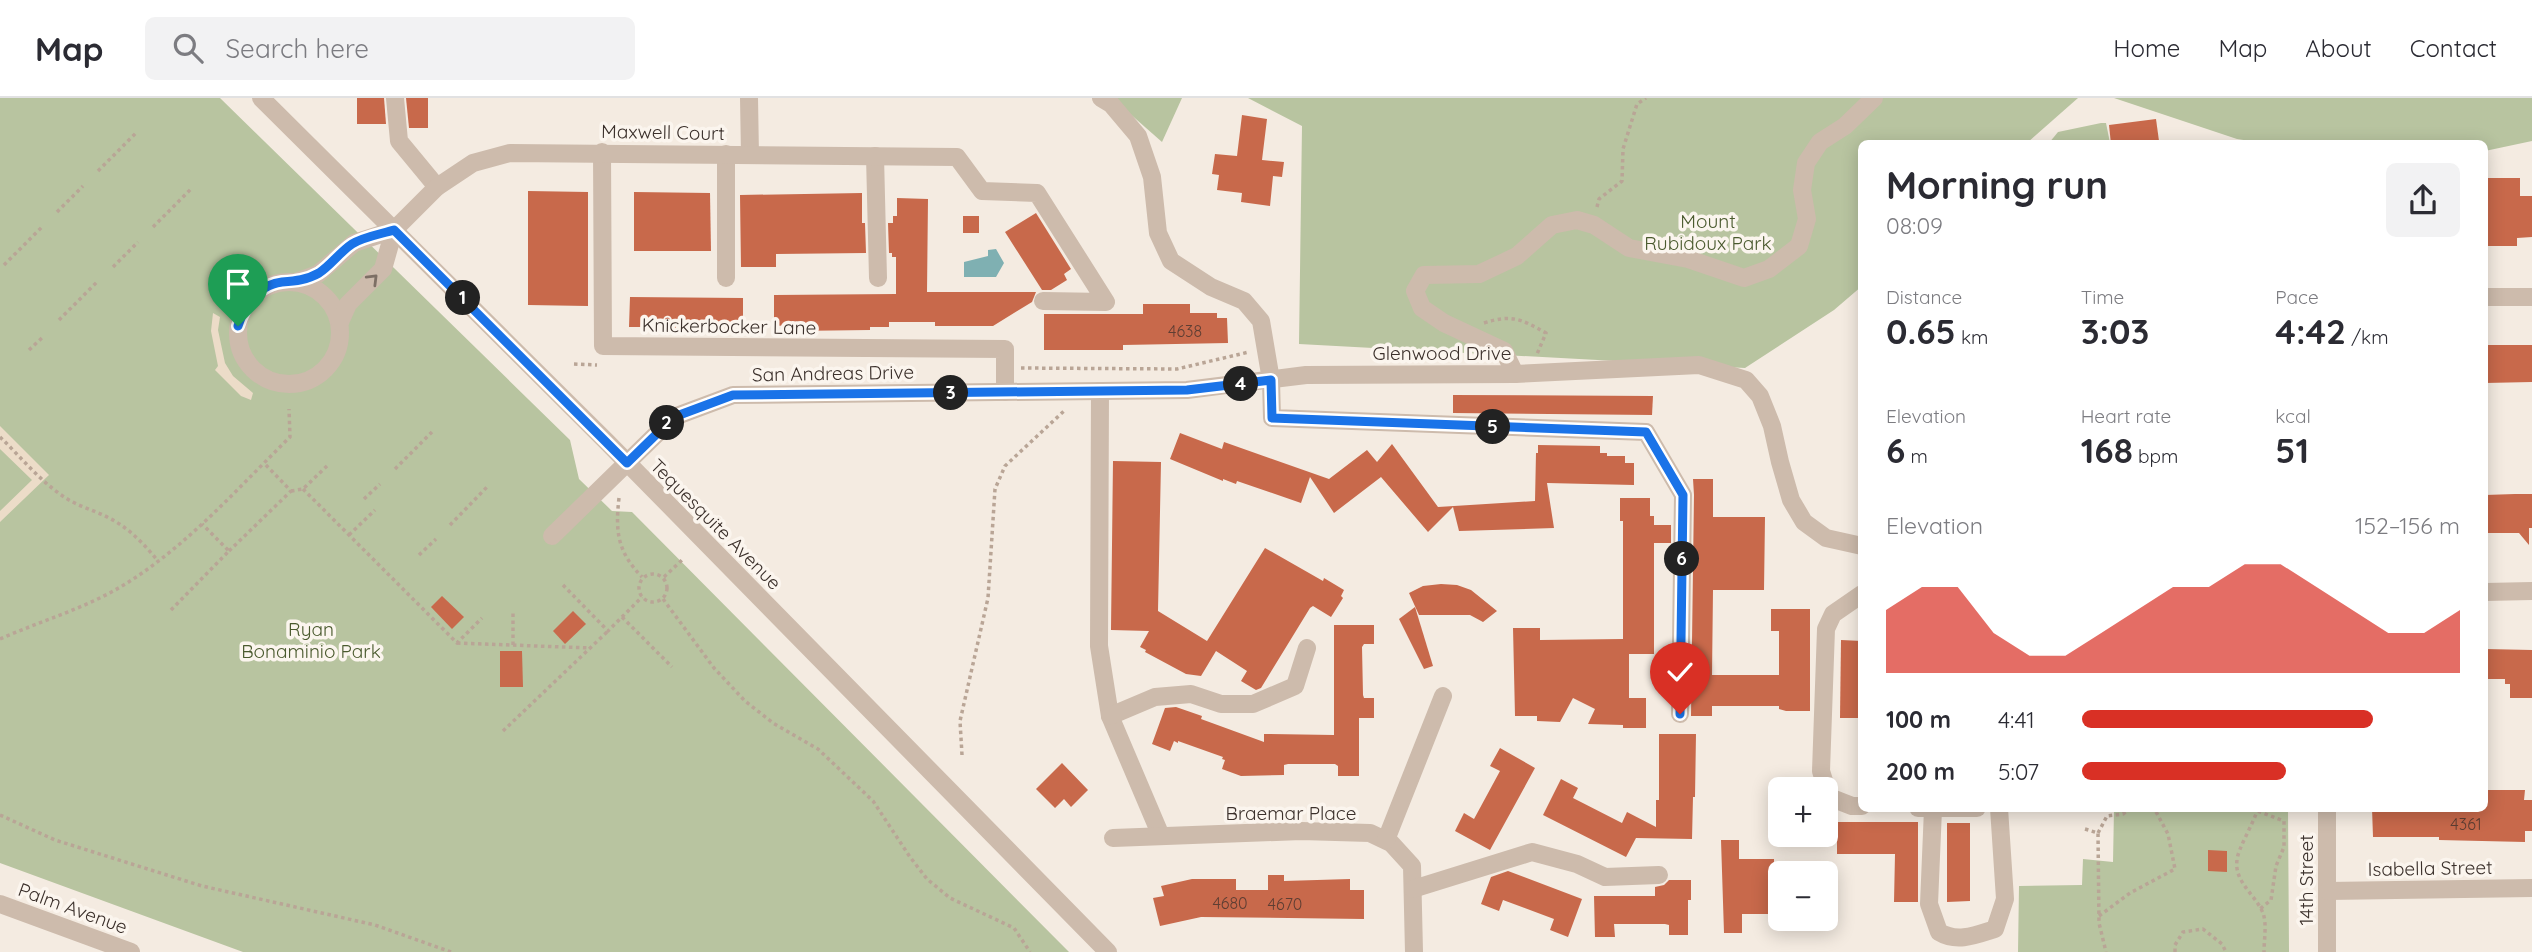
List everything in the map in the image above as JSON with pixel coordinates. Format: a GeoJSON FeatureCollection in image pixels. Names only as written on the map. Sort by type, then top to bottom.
{"type":"FeatureCollection","features":[{"type":"Feature","properties":{"kind":"street","name":"Tequesquite Avenue"},"geometry":{"type":"LineString","coordinates":[[261,98],[627,463],[1108,952]]}},
{"type":"Feature","properties":{"kind":"street"},"geometry":{"type":"LineString","coordinates":[[395,98],[399,141],[438,187]]}},
{"type":"Feature","properties":{"kind":"street"},"geometry":{"type":"LineString","coordinates":[[749,98],[750,155]]}},
{"type":"Feature","properties":{"kind":"street"},"geometry":{"type":"LineString","coordinates":[[1101,98],[1111,104],[1138,136],[1152,177],[1158,233],[1171,261],[1211,287],[1244,300],[1261,321],[1271,380],[1272,418],[1646,432],[1683,495],[1680,714]]}},
{"type":"Feature","properties":{"kind":"street"},"geometry":{"type":"LineString","coordinates":[[1515,374],[1504,351],[1444,323],[1422,308],[1415,291],[1424,275],[1479,274],[1517,256],[1552,225],[1577,220],[1594,225],[1629,248],[1688,258],[1744,278],[1769,269],[1799,246],[1807,219],[1801,190],[1806,163],[1820,142],[1845,126],[1874,98]]}},
{"type":"Feature","properties":{"kind":"street","name":"Knickerbocker Lane"},"geometry":{"type":"LineString","coordinates":[[602,152],[603,346],[1005,349],[1005,392]]}},
{"type":"Feature","properties":{"kind":"street","name":"Maxwell Court"},"geometry":{"type":"LineString","coordinates":[[394,230],[438,187],[472,163],[510,153],[957,157],[982,191],[1037,193],[1106,302],[1043,301]]}},
{"type":"Feature","properties":{"kind":"street"},"geometry":{"type":"LineString","coordinates":[[726,154],[726,278]]}},
{"type":"Feature","properties":{"kind":"street"},"geometry":{"type":"LineString","coordinates":[[875,156],[878,278]]}},
{"type":"Feature","properties":{"kind":"street"},"geometry":{"type":"LineString","coordinates":[[296,282],[318,274],[354,243],[394,230]]}},
{"type":"Feature","properties":{"kind":"street"},"geometry":{"type":"LineString","coordinates":[[340,322],[334,307],[324,295],[311,286],[296,282],[279,282],[252,297],[243,310],[238,326],[239,342],[244,357],[254,370],[267,379],[292,384],[305,382],[320,374],[331,363],[339,347],[340,322],[348,304],[383,269],[394,230]]}},
{"type":"Feature","properties":{"kind":"street"},"geometry":{"type":"LineString","coordinates":[[2488,297],[2532,297]]}},
{"type":"Feature","properties":{"kind":"street","name":"Glenwood Drive"},"geometry":{"type":"LineString","coordinates":[[1271,380],[1306,375],[1515,374],[1699,365],[1746,380],[1760,396],[1791,500],[1804,523],[1826,538],[1858,545]]}},
{"type":"Feature","properties":{"kind":"street","name":"San Andreas Drive"},"geometry":{"type":"LineString","coordinates":[[552,536],[674,417],[733,395],[1187,390],[1271,380]]}},
{"type":"Feature","properties":{"kind":"street"},"geometry":{"type":"LineString","coordinates":[[1100,391],[1099,646],[1110,716],[1161,836]]}},
{"type":"Feature","properties":{"kind":"street"},"geometry":{"type":"LineString","coordinates":[[2488,592],[2532,591]]}},
{"type":"Feature","properties":{"kind":"street"},"geometry":{"type":"LineString","coordinates":[[1858,597],[1833,614],[1826,629],[1821,771],[1829,797],[1858,806]]}},
{"type":"Feature","properties":{"kind":"street"},"geometry":{"type":"LineString","coordinates":[[1110,716],[1155,697],[1191,694],[1221,704],[1253,704],[1294,686],[1307,648]]}},
{"type":"Feature","properties":{"kind":"street"},"geometry":{"type":"LineString","coordinates":[[1414,952],[1412,866],[1386,840],[1443,696]]}},
{"type":"Feature","properties":{"kind":"street"},"geometry":{"type":"LineString","coordinates":[[1933,812],[1929,904],[1939,932],[1950,939],[1995,929],[2005,899],[1999,812]]}},
{"type":"Feature","properties":{"kind":"street","name":"14th Street"},"geometry":{"type":"LineString","coordinates":[[2327,812],[2327,952]]}},
{"type":"Feature","properties":{"kind":"street","name":"Braemar Place"},"geometry":{"type":"LineString","coordinates":[[1113,838],[1301,831],[1370,834],[1386,840]]}},
{"type":"Feature","properties":{"kind":"street"},"geometry":{"type":"LineString","coordinates":[[1412,889],[1532,852],[1577,864],[1605,877],[1660,875]]}},
{"type":"Feature","properties":{"kind":"street","name":"Isabella Street"},"geometry":{"type":"LineString","coordinates":[[2328,891],[2532,888]]}},
{"type":"Feature","properties":{"kind":"street","name":"Palm Avenue"},"geometry":{"type":"LineString","coordinates":[[0,904],[131,952]]}},
{"type":"Feature","properties":{"kind":"path"},"geometry":{"type":"LineString","coordinates":[[1594,225],[1599,199],[1622,181],[1626,138],[1637,104],[1646,98]]}},
{"type":"Feature","properties":{"kind":"path"},"geometry":{"type":"LineString","coordinates":[[98,171],[135,133]]}},
{"type":"Feature","properties":{"kind":"path"},"geometry":{"type":"LineString","coordinates":[[57,212],[83,186]]}},
{"type":"Feature","properties":{"kind":"path"},"geometry":{"type":"LineString","coordinates":[[153,227],[191,189]]}},
{"type":"Feature","properties":{"kind":"path"},"geometry":{"type":"LineString","coordinates":[[4,265],[42,227]]}},
{"type":"Feature","properties":{"kind":"path"},"geometry":{"type":"LineString","coordinates":[[113,267],[138,242]]}},
{"type":"Feature","properties":{"kind":"path"},"geometry":{"type":"LineString","coordinates":[[59,320],[97,282]]}},
{"type":"Feature","properties":{"kind":"path"},"geometry":{"type":"LineString","coordinates":[[1479,324],[1495,319],[1519,318],[1546,333],[1537,355]]}},
{"type":"Feature","properties":{"kind":"path"},"geometry":{"type":"LineString","coordinates":[[29,350],[44,335]]}},
{"type":"Feature","properties":{"kind":"path"},"geometry":{"type":"LineString","coordinates":[[0,639],[97,600],[128,583],[182,544],[290,437],[289,409]]}},
{"type":"Feature","properties":{"kind":"path"},"geometry":{"type":"LineString","coordinates":[[962,755],[960,721],[988,598],[995,489],[1005,466],[1064,411]]}},
{"type":"Feature","properties":{"kind":"path"},"geometry":{"type":"LineString","coordinates":[[395,469],[432,432]]}},
{"type":"Feature","properties":{"kind":"path"},"geometry":{"type":"LineString","coordinates":[[0,437],[51,488],[126,528],[158,561]]}},
{"type":"Feature","properties":{"kind":"path"},"geometry":{"type":"LineString","coordinates":[[264,463],[291,491]]}},
{"type":"Feature","properties":{"kind":"path"},"geometry":{"type":"LineString","coordinates":[[171,610],[291,491],[303,489],[329,464]]}},
{"type":"Feature","properties":{"kind":"path"},"geometry":{"type":"LineString","coordinates":[[364,499],[380,484]]}},
{"type":"Feature","properties":{"kind":"path"},"geometry":{"type":"LineString","coordinates":[[450,525],[487,487]]}},
{"type":"Feature","properties":{"kind":"path"},"geometry":{"type":"LineString","coordinates":[[303,489],[457,643],[590,648]]}},
{"type":"Feature","properties":{"kind":"path"},"geometry":{"type":"LineString","coordinates":[[619,498],[618,536],[622,551],[629,564],[642,577]]}},
{"type":"Feature","properties":{"kind":"path"},"geometry":{"type":"LineString","coordinates":[[349,535],[374,510]]}},
{"type":"Feature","properties":{"kind":"path"},"geometry":{"type":"LineString","coordinates":[[202,524],[229,551]]}},
{"type":"Feature","properties":{"kind":"path"},"geometry":{"type":"LineString","coordinates":[[419,555],[436,539]]}},
{"type":"Feature","properties":{"kind":"path"},"geometry":{"type":"LineString","coordinates":[[664,577],[683,559]]}},
{"type":"Feature","properties":{"kind":"path"},"geometry":{"type":"LineString","coordinates":[[653,572],[664,577],[668,589],[663,599],[652,603],[642,597],[638,587],[642,577],[653,572]]}},
{"type":"Feature","properties":{"kind":"path"},"geometry":{"type":"LineString","coordinates":[[563,585],[608,631]]}},
{"type":"Feature","properties":{"kind":"path"},"geometry":{"type":"LineString","coordinates":[[503,731],[642,597]]}},
{"type":"Feature","properties":{"kind":"path"},"geometry":{"type":"LineString","coordinates":[[663,599],[714,668],[745,701],[772,723],[818,749],[873,801],[927,879],[950,898],[983,916],[1014,928],[1030,952]]}},
{"type":"Feature","properties":{"kind":"path"},"geometry":{"type":"LineString","coordinates":[[513,610],[513,645]]}},
{"type":"Feature","properties":{"kind":"path"},"geometry":{"type":"LineString","coordinates":[[622,617],[672,667]]}},
{"type":"Feature","properties":{"kind":"path"},"geometry":{"type":"LineString","coordinates":[[457,643],[482,618]]}},
{"type":"Feature","properties":{"kind":"path"},"geometry":{"type":"LineString","coordinates":[[2106,952],[2099,916],[2098,833],[2106,816],[2126,812]]}},
{"type":"Feature","properties":{"kind":"path"},"geometry":{"type":"LineString","coordinates":[[2099,916],[2130,893],[2175,869],[2168,834],[2156,812]]}},
{"type":"Feature","properties":{"kind":"path"},"geometry":{"type":"LineString","coordinates":[[2257,812],[2253,827],[2237,856],[2237,869],[2241,882],[2264,918],[2264,952]]}},
{"type":"Feature","properties":{"kind":"path"},"geometry":{"type":"LineString","coordinates":[[2260,909],[2271,900],[2276,866],[2284,847],[2284,821],[2263,812]]}},
{"type":"Feature","properties":{"kind":"path"},"geometry":{"type":"LineString","coordinates":[[0,815],[55,840],[202,886],[375,925],[451,952]]}},
{"type":"Feature","properties":{"kind":"path"},"geometry":{"type":"LineString","coordinates":[[2085,829],[2098,833]]}},
{"type":"Feature","properties":{"kind":"path"},"geometry":{"type":"LineString","coordinates":[[2175,952],[2175,945],[2183,932],[2203,929],[2222,944],[2226,952]]}},
{"type":"Feature","properties":{"kind":"green space","name":"Ryan Bonaminio Park"},"geometry":{"type":"Polygon","coordinates":[[[0,98],[220,98],[570,440],[579,479],[612,511],[632,512],[1069,952],[243,952],[0,863],[0,98]]]}},
{"type":"Feature","properties":{"kind":"green space"},"geometry":{"type":"Polygon","coordinates":[[[1112,98],[1182,98],[1162,142],[1112,98]]]}},
{"type":"Feature","properties":{"kind":"green space","name":"Mount Rubidoux Park"},"geometry":{"type":"Polygon","coordinates":[[[1248,98],[2078,98],[2030,140],[1858,140],[1858,289],[1834,310],[1745,368],[1299,344],[1302,126],[1248,98]]]}},
{"type":"Feature","properties":{"kind":"green space"},"geometry":{"type":"Polygon","coordinates":[[[2114,98],[2532,98],[2532,141],[2488,150],[2488,140],[2237,139],[2114,98]]]}},
{"type":"Feature","properties":{"kind":"green space"},"geometry":{"type":"Polygon","coordinates":[[[2106,123],[2109,140],[2051,140],[2058,132],[2106,123]]]}},
{"type":"Feature","properties":{"kind":"green space"},"geometry":{"type":"Polygon","coordinates":[[[2114,812],[2288,812],[2289,952],[2018,952],[2019,886],[2082,885],[2083,859],[2113,862],[2114,812]]]}},
{"type":"Feature","properties":{"kind":"shaded area"},"geometry":{"type":"Polygon","coordinates":[[[213,313],[220,317],[218,330],[225,363],[233,376],[253,393],[251,400],[241,396],[215,370],[218,366],[211,331],[213,313]]]}},
{"type":"Feature","properties":{"kind":"shaded area"},"geometry":{"type":"Polygon","coordinates":[[[0,426],[49,475],[0,522],[0,511],[32,480],[0,449],[0,426]]]}},
{"type":"Feature","properties":{"kind":"water"},"geometry":{"type":"Polygon","coordinates":[[[996,249],[1004,263],[996,277],[964,277],[964,262],[988,256],[988,250],[996,249]]]}},
{"type":"Feature","properties":{"kind":"building"},"geometry":{"type":"Polygon","coordinates":[[[357,98],[384,98],[386,124],[357,124],[357,98]]]}},
{"type":"Feature","properties":{"kind":"building"},"geometry":{"type":"Polygon","coordinates":[[[406,98],[428,98],[428,128],[409,128],[406,98]]]}},
{"type":"Feature","properties":{"kind":"building"},"geometry":{"type":"Polygon","coordinates":[[[1242,115],[1267,119],[1262,160],[1284,162],[1282,177],[1273,176],[1270,206],[1241,202],[1242,193],[1217,190],[1219,175],[1212,174],[1215,154],[1237,156],[1242,115]]]}},
{"type":"Feature","properties":{"kind":"building"},"geometry":{"type":"Polygon","coordinates":[[[2156,119],[2159,140],[2111,140],[2109,125],[2156,119]]]}},
{"type":"Feature","properties":{"kind":"building"},"geometry":{"type":"Polygon","coordinates":[[[2488,178],[2520,178],[2520,196],[2532,196],[2532,237],[2517,238],[2517,246],[2488,246],[2488,178]]]}},
{"type":"Feature","properties":{"kind":"building"},"geometry":{"type":"Polygon","coordinates":[[[528,191],[588,192],[588,306],[528,305],[528,191]]]}},
{"type":"Feature","properties":{"kind":"building"},"geometry":{"type":"Polygon","coordinates":[[[634,192],[710,193],[711,251],[634,251],[634,192]]]}},
{"type":"Feature","properties":{"kind":"building"},"geometry":{"type":"Polygon","coordinates":[[[862,193],[866,253],[776,254],[776,267],[741,267],[740,195],[862,193]]]}},
{"type":"Feature","properties":{"kind":"building"},"geometry":{"type":"Polygon","coordinates":[[[897,198],[928,199],[927,292],[1036,292],[1032,302],[993,326],[935,326],[935,322],[889,322],[889,327],[870,327],[870,330],[793,331],[793,325],[774,326],[774,295],[896,294],[896,257],[889,253],[888,223],[893,223],[893,216],[897,216],[897,198]]]}},
{"type":"Feature","properties":{"kind":"building"},"geometry":{"type":"Polygon","coordinates":[[[1036,213],[1071,269],[1064,274],[1067,280],[1051,290],[1042,290],[1005,232],[1036,213]]]}},
{"type":"Feature","properties":{"kind":"building"},"geometry":{"type":"Polygon","coordinates":[[[963,216],[979,216],[979,233],[963,233],[963,216]]]}},
{"type":"Feature","properties":{"kind":"building"},"geometry":{"type":"Polygon","coordinates":[[[630,297],[743,298],[743,326],[725,326],[724,331],[648,331],[648,327],[629,327],[630,297]]]}},
{"type":"Feature","properties":{"kind":"building"},"geometry":{"type":"Polygon","coordinates":[[[1143,304],[1190,304],[1190,313],[1217,313],[1217,318],[1227,318],[1228,343],[1123,345],[1123,350],[1044,350],[1044,314],[1143,314],[1143,304]]]}},
{"type":"Feature","properties":{"kind":"building"},"geometry":{"type":"Polygon","coordinates":[[[2488,345],[2532,345],[2532,382],[2488,383],[2488,345]]]}},
{"type":"Feature","properties":{"kind":"building"},"geometry":{"type":"Polygon","coordinates":[[[1453,395],[1653,396],[1652,415],[1453,413],[1453,395]]]}},
{"type":"Feature","properties":{"kind":"building"},"geometry":{"type":"Polygon","coordinates":[[[1180,433],[1222,449],[1224,442],[1329,479],[1367,450],[1377,462],[1392,444],[1438,507],[1535,501],[1538,445],[1600,446],[1600,453],[1607,453],[1607,456],[1625,456],[1625,463],[1634,463],[1634,485],[1547,483],[1554,528],[1459,531],[1453,507],[1428,532],[1381,477],[1334,513],[1310,477],[1301,503],[1237,481],[1236,484],[1223,481],[1170,459],[1180,433]]]}},
{"type":"Feature","properties":{"kind":"building"},"geometry":{"type":"Polygon","coordinates":[[[1113,461],[1161,462],[1158,611],[1207,641],[1265,548],[1344,590],[1341,596],[1343,598],[1331,617],[1313,606],[1310,608],[1261,688],[1256,690],[1241,681],[1247,671],[1216,651],[1201,676],[1186,674],[1140,647],[1149,631],[1111,630],[1113,461]]]}},
{"type":"Feature","properties":{"kind":"building"},"geometry":{"type":"Polygon","coordinates":[[[1693,479],[1713,479],[1713,517],[1765,517],[1764,590],[1713,590],[1712,675],[1779,675],[1779,631],[1771,631],[1771,609],[1810,609],[1810,711],[1786,711],[1779,709],[1779,706],[1712,706],[1712,716],[1691,716],[1693,479]]]}},
{"type":"Feature","properties":{"kind":"building"},"geometry":{"type":"Polygon","coordinates":[[[2532,494],[2529,545],[2519,533],[2488,533],[2488,495],[2532,494]]]}},
{"type":"Feature","properties":{"kind":"building"},"geometry":{"type":"Polygon","coordinates":[[[1620,498],[1650,498],[1650,516],[1654,516],[1654,525],[1671,525],[1671,543],[1654,543],[1654,654],[1629,654],[1629,698],[1646,698],[1646,728],[1588,724],[1595,709],[1573,698],[1560,722],[1537,721],[1537,716],[1515,716],[1513,628],[1540,628],[1540,640],[1623,639],[1623,521],[1620,521],[1620,498]]]}},
{"type":"Feature","properties":{"kind":"building"},"geometry":{"type":"Polygon","coordinates":[[[1457,585],[1471,590],[1497,611],[1483,622],[1470,615],[1419,615],[1409,593],[1423,586],[1457,585]]]}},
{"type":"Feature","properties":{"kind":"building"},"geometry":{"type":"Polygon","coordinates":[[[442,596],[464,617],[452,629],[431,607],[442,596]]]}},
{"type":"Feature","properties":{"kind":"building"},"geometry":{"type":"Polygon","coordinates":[[[1415,607],[1433,666],[1424,669],[1399,619],[1415,607]]]}},
{"type":"Feature","properties":{"kind":"building"},"geometry":{"type":"Polygon","coordinates":[[[573,611],[586,624],[565,644],[553,631],[573,611]]]}},
{"type":"Feature","properties":{"kind":"building"},"geometry":{"type":"Polygon","coordinates":[[[1334,625],[1374,625],[1374,644],[1364,644],[1362,647],[1363,695],[1364,698],[1374,698],[1374,718],[1359,718],[1359,776],[1338,776],[1338,766],[1335,764],[1288,764],[1284,765],[1284,775],[1241,776],[1222,769],[1225,760],[1223,757],[1178,741],[1174,741],[1170,751],[1152,744],[1165,708],[1176,707],[1264,742],[1264,734],[1334,735],[1334,625]]]}},
{"type":"Feature","properties":{"kind":"building"},"geometry":{"type":"Polygon","coordinates":[[[1841,640],[1858,641],[1858,718],[1840,718],[1841,640]]]}},
{"type":"Feature","properties":{"kind":"building"},"geometry":{"type":"Polygon","coordinates":[[[2488,649],[2532,650],[2532,698],[2510,698],[2510,684],[2505,684],[2505,679],[2488,679],[2488,649]]]}},
{"type":"Feature","properties":{"kind":"building"},"geometry":{"type":"Polygon","coordinates":[[[500,651],[522,651],[523,687],[500,687],[500,651]]]}},
{"type":"Feature","properties":{"kind":"building"},"geometry":{"type":"Polygon","coordinates":[[[1659,734],[1696,734],[1692,839],[1636,838],[1626,857],[1543,815],[1561,779],[1578,788],[1573,798],[1622,823],[1627,812],[1656,827],[1656,800],[1659,800],[1659,734]]]}},
{"type":"Feature","properties":{"kind":"building"},"geometry":{"type":"Polygon","coordinates":[[[1500,748],[1535,768],[1490,850],[1455,831],[1464,813],[1474,819],[1500,771],[1490,766],[1500,748]]]}},
{"type":"Feature","properties":{"kind":"building"},"geometry":{"type":"Polygon","coordinates":[[[1062,763],[1088,790],[1071,807],[1064,799],[1055,808],[1036,789],[1062,763]]]}},
{"type":"Feature","properties":{"kind":"building"},"geometry":{"type":"Polygon","coordinates":[[[2488,790],[2525,790],[2524,800],[2532,800],[2532,831],[2525,831],[2525,842],[2439,840],[2439,837],[2373,837],[2372,812],[2488,812],[2488,790]]]}},
{"type":"Feature","properties":{"kind":"building"},"geometry":{"type":"Polygon","coordinates":[[[1838,822],[1918,822],[1918,902],[1894,902],[1895,854],[1837,854],[1838,822]]]}},
{"type":"Feature","properties":{"kind":"building"},"geometry":{"type":"Polygon","coordinates":[[[1947,823],[1970,823],[1970,901],[1947,902],[1947,823]]]}},
{"type":"Feature","properties":{"kind":"building"},"geometry":{"type":"Polygon","coordinates":[[[1721,840],[1739,840],[1739,859],[1774,859],[1768,861],[1768,914],[1742,914],[1742,933],[1724,933],[1721,840]]]}},
{"type":"Feature","properties":{"kind":"building"},"geometry":{"type":"Polygon","coordinates":[[[2208,850],[2227,851],[2227,872],[2208,871],[2208,850]]]}},
{"type":"Feature","properties":{"kind":"building"},"geometry":{"type":"Polygon","coordinates":[[[1508,871],[1582,899],[1568,937],[1550,930],[1554,919],[1503,900],[1499,911],[1481,904],[1491,877],[1508,871]]]}},
{"type":"Feature","properties":{"kind":"building"},"geometry":{"type":"Polygon","coordinates":[[[1268,875],[1284,875],[1284,881],[1350,879],[1350,890],[1364,890],[1364,919],[1201,917],[1160,926],[1153,898],[1164,896],[1161,886],[1192,879],[1236,879],[1236,890],[1268,890],[1268,875]]]}},
{"type":"Feature","properties":{"kind":"building"},"geometry":{"type":"Polygon","coordinates":[[[1669,880],[1691,880],[1688,935],[1669,935],[1669,925],[1665,924],[1614,924],[1615,937],[1595,937],[1594,896],[1655,896],[1655,887],[1664,885],[1669,880]]]}},
{"type":"Feature","properties":{"kind":"route"},"geometry":{"type":"LineString","coordinates":[[238,326],[243,310],[252,297],[265,288],[279,282],[296,282],[318,274],[354,243],[394,230],[627,463],[674,417],[733,395],[1187,390],[1271,380],[1272,418],[1646,432],[1683,495],[1680,714]]}}]}
